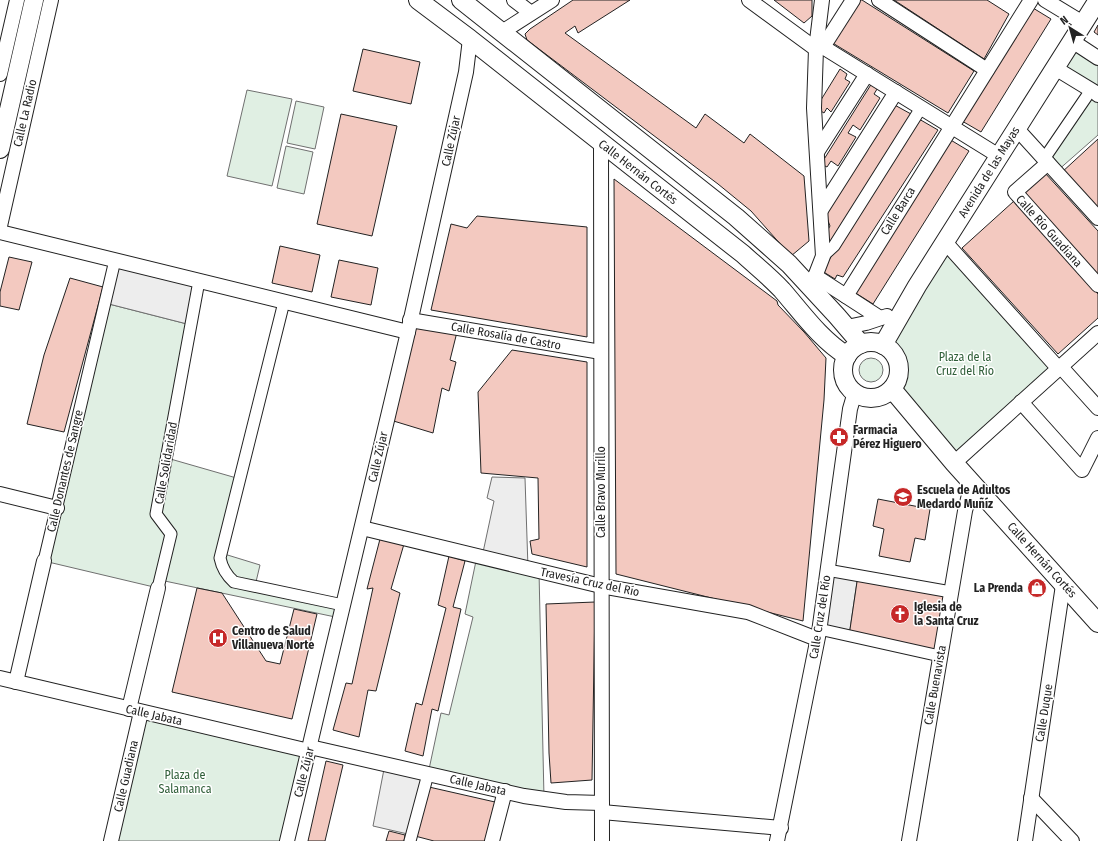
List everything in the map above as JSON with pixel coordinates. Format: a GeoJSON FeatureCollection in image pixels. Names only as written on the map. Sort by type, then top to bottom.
{"type":"FeatureCollection","features":[{"type":"Feature","properties":{"kind":"street"},"geometry":{"type":"LineString","coordinates":[[0,74],[17,0]]}},
{"type":"Feature","properties":{"kind":"street"},"geometry":{"type":"LineString","coordinates":[[0,149],[34,0]]}},
{"type":"Feature","properties":{"kind":"street","name":"Calle La Radio"},"geometry":{"type":"LineString","coordinates":[[0,226],[51,0]]}},
{"type":"Feature","properties":{"kind":"street","name":"Calle Hernán Cortés"},"geometry":{"type":"LineString","coordinates":[[418,0],[470,39],[748,259],[781,289],[818,333],[847,356]]}},
{"type":"Feature","properties":{"kind":"street"},"geometry":{"type":"LineString","coordinates":[[461,0],[736,217],[789,264],[813,282],[846,296],[880,318]]}},
{"type":"Feature","properties":{"kind":"street"},"geometry":{"type":"LineString","coordinates":[[514,0],[531,13]]}},
{"type":"Feature","properties":{"kind":"street"},"geometry":{"type":"LineString","coordinates":[[502,32],[552,0]]}},
{"type":"Feature","properties":{"kind":"street"},"geometry":{"type":"LineString","coordinates":[[749,0],[819,48],[867,74],[999,156]]}},
{"type":"Feature","properties":{"kind":"street"},"geometry":{"type":"LineString","coordinates":[[813,282],[823,256],[814,108],[822,0]]}},
{"type":"Feature","properties":{"kind":"street"},"geometry":{"type":"LineString","coordinates":[[819,48],[853,0]]}},
{"type":"Feature","properties":{"kind":"street"},"geometry":{"type":"LineString","coordinates":[[879,0],[987,70]]}},
{"type":"Feature","properties":{"kind":"street","name":"Calle Barca"},"geometry":{"type":"LineString","coordinates":[[846,296],[1031,0]]}},
{"type":"Feature","properties":{"kind":"street"},"geometry":{"type":"LineString","coordinates":[[1045,0],[1084,23]]}},
{"type":"Feature","properties":{"kind":"street","name":"Avenida de las Mayas"},"geometry":{"type":"LineString","coordinates":[[883,345],[945,242],[1098,0]]}},
{"type":"Feature","properties":{"kind":"street","name":"Calle Zújar"},"geometry":{"type":"LineString","coordinates":[[287,841],[409,326],[466,72],[470,39]]}},
{"type":"Feature","properties":{"kind":"street"},"geometry":{"type":"LineString","coordinates":[[1072,41],[1098,58]]}},
{"type":"Feature","properties":{"kind":"street"},"geometry":{"type":"LineString","coordinates":[[466,72],[478,61],[490,55]]}},
{"type":"Feature","properties":{"kind":"street"},"geometry":{"type":"LineString","coordinates":[[1046,161],[1094,93],[1055,68]]}},
{"type":"Feature","properties":{"kind":"street"},"geometry":{"type":"LineString","coordinates":[[817,152],[867,74]]}},
{"type":"Feature","properties":{"kind":"street"},"geometry":{"type":"LineString","coordinates":[[821,210],[896,92]]}},
{"type":"Feature","properties":{"kind":"street"},"geometry":{"type":"LineString","coordinates":[[823,256],[834,246],[921,108]]}},
{"type":"Feature","properties":{"kind":"street"},"geometry":{"type":"LineString","coordinates":[[1017,129],[1098,218]]}},
{"type":"Feature","properties":{"kind":"street","name":"Calle Bravo Murillo"},"geometry":{"type":"LineString","coordinates":[[601,143],[602,841]]}},
{"type":"Feature","properties":{"kind":"street","name":"Calle Río Guadiana"},"geometry":{"type":"LineString","coordinates":[[1046,161],[1015,192],[1098,285]]}},
{"type":"Feature","properties":{"kind":"street","name":"Calle Rosalía de Castro"},"geometry":{"type":"LineString","coordinates":[[0,232],[284,302],[409,326],[601,352]]}},
{"type":"Feature","properties":{"kind":"street"},"geometry":{"type":"LineString","coordinates":[[945,242],[1098,408]]}},
{"type":"Feature","properties":{"kind":"street","name":"Calle Donantes de Sangre"},"geometry":{"type":"LineString","coordinates":[[16,682],[115,260]]}},
{"type":"Feature","properties":{"kind":"street","name":"Calle Solidaridad"},"geometry":{"type":"LineString","coordinates":[[135,710],[158,588],[171,534],[156,514],[199,281]]}},
{"type":"Feature","properties":{"kind":"street"},"geometry":{"type":"LineString","coordinates":[[813,282],[861,344]]}},
{"type":"Feature","properties":{"kind":"street"},"geometry":{"type":"LineString","coordinates":[[284,302],[220,558],[222,567],[234,582],[343,605]]}},
{"type":"Feature","properties":{"kind":"street"},"geometry":{"type":"LineString","coordinates":[[847,327],[891,315],[907,303]]}},
{"type":"Feature","properties":{"kind":"street"},"geometry":{"type":"LineString","coordinates":[[954,463],[1098,333]]}},
{"type":"Feature","properties":{"kind":"street"},"geometry":{"type":"LineString","coordinates":[[870,342],[879,343],[888,347],[898,362],[899,372],[897,381],[892,389],[876,397],[867,397],[855,392],[846,382],[843,373],[847,356],[853,349],[861,344],[870,342]]}},
{"type":"Feature","properties":{"kind":"street","name":"Calle Hernán Cortés"},"geometry":{"type":"LineString","coordinates":[[892,389],[954,463],[1098,623]]}},
{"type":"Feature","properties":{"kind":"street","name":"Calle Cruz del Río"},"geometry":{"type":"LineString","coordinates":[[779,834],[818,634],[850,410],[855,392]]}},
{"type":"Feature","properties":{"kind":"street"},"geometry":{"type":"LineString","coordinates":[[1021,402],[1082,470],[1098,438]]}},
{"type":"Feature","properties":{"kind":"street","name":"Calle Buenavista"},"geometry":{"type":"LineString","coordinates":[[909,841],[965,511],[972,483]]}},
{"type":"Feature","properties":{"kind":"street"},"geometry":{"type":"LineString","coordinates":[[0,494],[56,508]]}},
{"type":"Feature","properties":{"kind":"street","name":"Travesía Cruz del Río"},"geometry":{"type":"LineString","coordinates":[[362,528],[602,586],[748,612],[818,634]]}},
{"type":"Feature","properties":{"kind":"street"},"geometry":{"type":"LineString","coordinates":[[827,570],[951,592]]}},
{"type":"Feature","properties":{"kind":"street","name":"Calle Duque"},"geometry":{"type":"LineString","coordinates":[[1025,841],[1063,585]]}},
{"type":"Feature","properties":{"kind":"street"},"geometry":{"type":"LineString","coordinates":[[818,634],[940,656]]}},
{"type":"Feature","properties":{"kind":"street","name":"Calle Jabata"},"geometry":{"type":"LineString","coordinates":[[0,678],[135,710],[524,796],[779,834]]}},
{"type":"Feature","properties":{"kind":"street","name":"Calle Guadiana"},"geometry":{"type":"LineString","coordinates":[[111,841],[135,710]]}},
{"type":"Feature","properties":{"kind":"street"},"geometry":{"type":"LineString","coordinates":[[410,841],[428,774]]}},
{"type":"Feature","properties":{"kind":"street"},"geometry":{"type":"LineString","coordinates":[[492,841],[505,791]]}},
{"type":"Feature","properties":{"kind":"street"},"geometry":{"type":"LineString","coordinates":[[1032,798],[1072,841]]}},
{"type":"Feature","properties":{"kind":"green space"},"geometry":{"type":"Polygon","coordinates":[[[1072,41],[1098,58],[1098,135],[1056,172],[1044,159],[1091,90],[1055,68],[1072,41]]]}},
{"type":"Feature","properties":{"kind":"green space"},"geometry":{"type":"Polygon","coordinates":[[[247,90],[292,99],[272,186],[227,176],[247,90]]]}},
{"type":"Feature","properties":{"kind":"green space"},"geometry":{"type":"Polygon","coordinates":[[[296,101],[324,107],[315,149],[287,143],[296,101]]]}},
{"type":"Feature","properties":{"kind":"green space"},"geometry":{"type":"Polygon","coordinates":[[[286,146],[313,152],[304,194],[277,188],[286,146]]]}},
{"type":"Feature","properties":{"kind":"green space","name":"Plaza de la Cruz del Río"},"geometry":{"type":"Polygon","coordinates":[[[945,242],[1059,369],[954,463],[892,389],[899,372],[899,367],[896,357],[888,347],[945,242]]]}},
{"type":"Feature","properties":{"kind":"green space"},"geometry":{"type":"Polygon","coordinates":[[[105,303],[191,325],[167,458],[240,479],[221,553],[260,565],[255,586],[343,605],[340,618],[160,580],[158,588],[44,561],[105,303]]]}},
{"type":"Feature","properties":{"kind":"green space"},"geometry":{"type":"Polygon","coordinates":[[[871,358],[880,361],[883,370],[880,379],[871,382],[862,379],[859,370],[862,361],[871,358]]]}},
{"type":"Feature","properties":{"kind":"green space"},"geometry":{"type":"Polygon","coordinates":[[[477,556],[539,571],[544,798],[428,774],[441,713],[449,715],[473,617],[465,614],[477,556]]]}},
{"type":"Feature","properties":{"kind":"green space","name":"Plaza de Salamanca"},"geometry":{"type":"Polygon","coordinates":[[[141,712],[309,751],[287,841],[111,841],[141,712]]]}},
{"type":"Feature","properties":{"kind":"shaded area"},"geometry":{"type":"Polygon","coordinates":[[[115,260],[199,281],[191,325],[105,303],[115,260]]]}},
{"type":"Feature","properties":{"kind":"shaded area"},"geometry":{"type":"Polygon","coordinates":[[[492,477],[525,478],[528,568],[482,557],[494,501],[487,498],[492,477]]]}},
{"type":"Feature","properties":{"kind":"shaded area"},"geometry":{"type":"Polygon","coordinates":[[[827,570],[858,575],[849,636],[819,629],[827,570]]]}},
{"type":"Feature","properties":{"kind":"shaded area"},"geometry":{"type":"Polygon","coordinates":[[[385,764],[428,774],[412,835],[373,826],[385,764]]]}},
{"type":"Feature","properties":{"kind":"building"},"geometry":{"type":"Polygon","coordinates":[[[573,0],[630,0],[578,33],[575,26],[565,33],[696,128],[705,114],[744,143],[750,134],[804,176],[809,241],[791,256],[751,211],[718,184],[527,40],[525,34],[530,29],[573,0]]]}},
{"type":"Feature","properties":{"kind":"building"},"geometry":{"type":"Polygon","coordinates":[[[774,0],[812,0],[812,16],[804,23],[774,0]]]}},
{"type":"Feature","properties":{"kind":"building"},"geometry":{"type":"Polygon","coordinates":[[[858,0],[862,0],[974,71],[948,113],[831,42],[858,0]]]}},
{"type":"Feature","properties":{"kind":"building"},"geometry":{"type":"Polygon","coordinates":[[[894,0],[987,0],[1009,14],[984,59],[894,0]]]}},
{"type":"Feature","properties":{"kind":"building"},"geometry":{"type":"Polygon","coordinates":[[[1033,8],[1051,19],[981,132],[962,121],[1033,8]]]}},
{"type":"Feature","properties":{"kind":"building"},"geometry":{"type":"Polygon","coordinates":[[[1098,25],[1098,35],[1094,32],[1098,25]]]}},
{"type":"Feature","properties":{"kind":"building"},"geometry":{"type":"Polygon","coordinates":[[[363,49],[420,62],[411,104],[353,91],[363,49]]]}},
{"type":"Feature","properties":{"kind":"building"},"geometry":{"type":"Polygon","coordinates":[[[840,69],[847,74],[845,79],[850,82],[831,112],[827,108],[824,113],[816,108],[840,69]]]}},
{"type":"Feature","properties":{"kind":"building"},"geometry":{"type":"Polygon","coordinates":[[[872,83],[879,86],[874,94],[880,98],[860,130],[853,125],[848,133],[856,137],[838,166],[831,161],[827,167],[821,164],[872,83]]]}},
{"type":"Feature","properties":{"kind":"building"},"geometry":{"type":"Polygon","coordinates":[[[891,103],[911,114],[830,242],[824,237],[830,226],[823,213],[891,103]]]}},
{"type":"Feature","properties":{"kind":"building"},"geometry":{"type":"Polygon","coordinates":[[[341,114],[397,126],[372,236],[317,224],[341,114]]]}},
{"type":"Feature","properties":{"kind":"building"},"geometry":{"type":"Polygon","coordinates":[[[919,119],[938,130],[843,277],[837,275],[835,279],[822,271],[919,119]]]}},
{"type":"Feature","properties":{"kind":"building"},"geometry":{"type":"Polygon","coordinates":[[[949,139],[969,151],[873,304],[854,292],[949,139]]]}},
{"type":"Feature","properties":{"kind":"building"},"geometry":{"type":"Polygon","coordinates":[[[1098,139],[1098,211],[1061,173],[1098,139]]]}},
{"type":"Feature","properties":{"kind":"building"},"geometry":{"type":"Polygon","coordinates":[[[1045,173],[1098,231],[1098,275],[1023,194],[1045,173]]]}},
{"type":"Feature","properties":{"kind":"building"},"geometry":{"type":"Polygon","coordinates":[[[614,179],[777,301],[778,305],[826,358],[824,400],[803,621],[616,574],[614,179]]]}},
{"type":"Feature","properties":{"kind":"building"},"geometry":{"type":"Polygon","coordinates":[[[1014,201],[1098,294],[1098,318],[1058,354],[962,248],[1014,201]]]}},
{"type":"Feature","properties":{"kind":"building"},"geometry":{"type":"Polygon","coordinates":[[[477,216],[587,227],[587,337],[431,310],[451,224],[467,228],[477,216]]]}},
{"type":"Feature","properties":{"kind":"building"},"geometry":{"type":"Polygon","coordinates":[[[280,246],[320,255],[312,292],[272,283],[280,246]]]}},
{"type":"Feature","properties":{"kind":"building"},"geometry":{"type":"Polygon","coordinates":[[[9,257],[32,262],[19,310],[0,306],[0,292],[9,257]]]}},
{"type":"Feature","properties":{"kind":"building"},"geometry":{"type":"Polygon","coordinates":[[[339,260],[378,268],[371,305],[331,297],[339,260]]]}},
{"type":"Feature","properties":{"kind":"building"},"geometry":{"type":"Polygon","coordinates":[[[70,278],[103,287],[64,432],[27,424],[44,355],[70,278]]]}},
{"type":"Feature","properties":{"kind":"building"},"geometry":{"type":"Polygon","coordinates":[[[410,320],[458,328],[450,360],[456,362],[449,391],[442,388],[433,433],[387,419],[410,320]]]}},
{"type":"Feature","properties":{"kind":"building"},"geometry":{"type":"Polygon","coordinates":[[[512,350],[587,362],[587,567],[532,554],[530,541],[539,539],[538,478],[481,473],[478,392],[512,350]]]}},
{"type":"Feature","properties":{"kind":"building"},"geometry":{"type":"Polygon","coordinates":[[[878,499],[930,509],[925,540],[915,538],[910,562],[879,556],[884,529],[873,526],[878,499]]]}},
{"type":"Feature","properties":{"kind":"building"},"geometry":{"type":"Polygon","coordinates":[[[380,539],[404,544],[391,589],[400,593],[376,691],[368,690],[359,737],[333,730],[346,683],[352,684],[373,588],[367,589],[380,539]]]}},
{"type":"Feature","properties":{"kind":"building"},"geometry":{"type":"Polygon","coordinates":[[[449,556],[465,561],[453,607],[461,609],[438,711],[432,709],[423,756],[405,751],[416,703],[422,705],[446,608],[438,605],[449,556]]]}},
{"type":"Feature","properties":{"kind":"building","name":"Iglesia de la Santa Cruz"},"geometry":{"type":"Polygon","coordinates":[[[858,575],[951,592],[940,656],[849,636],[858,575]]]}},
{"type":"Feature","properties":{"kind":"building","name":"Centro de Salud Villanueva Norte"},"geometry":{"type":"Polygon","coordinates":[[[197,588],[222,593],[266,661],[280,664],[294,609],[317,614],[292,719],[172,692],[197,588]]]}},
{"type":"Feature","properties":{"kind":"building"},"geometry":{"type":"Polygon","coordinates":[[[595,602],[592,780],[551,783],[546,604],[595,602]]]}},
{"type":"Feature","properties":{"kind":"building"},"geometry":{"type":"Polygon","coordinates":[[[326,761],[343,765],[325,841],[308,841],[326,761]]]}},
{"type":"Feature","properties":{"kind":"building"},"geometry":{"type":"Polygon","coordinates":[[[429,787],[495,802],[485,841],[434,841],[415,836],[429,787]]]}},
{"type":"Feature","properties":{"kind":"building"},"geometry":{"type":"Polygon","coordinates":[[[389,831],[405,835],[404,841],[386,841],[389,831]]]}},
{"type":"Feature","properties":{"kind":"place","name":"Farmacia Pérez Higuero"},"geometry":{"type":"Point","coordinates":[839,437]}},
{"type":"Feature","properties":{"kind":"place","name":"Escuela de Adultos Medardo Muñíz"},"geometry":{"type":"Point","coordinates":[903,497]}},
{"type":"Feature","properties":{"kind":"place","name":"La Prenda"},"geometry":{"type":"Point","coordinates":[1037,588]}},
{"type":"Feature","properties":{"kind":"place","name":"Iglesia de la Santa Cruz"},"geometry":{"type":"Point","coordinates":[900,614]}},
{"type":"Feature","properties":{"kind":"place","name":"Centro de Salud Villanueva Norte"},"geometry":{"type":"Point","coordinates":[218,638]}}]}
